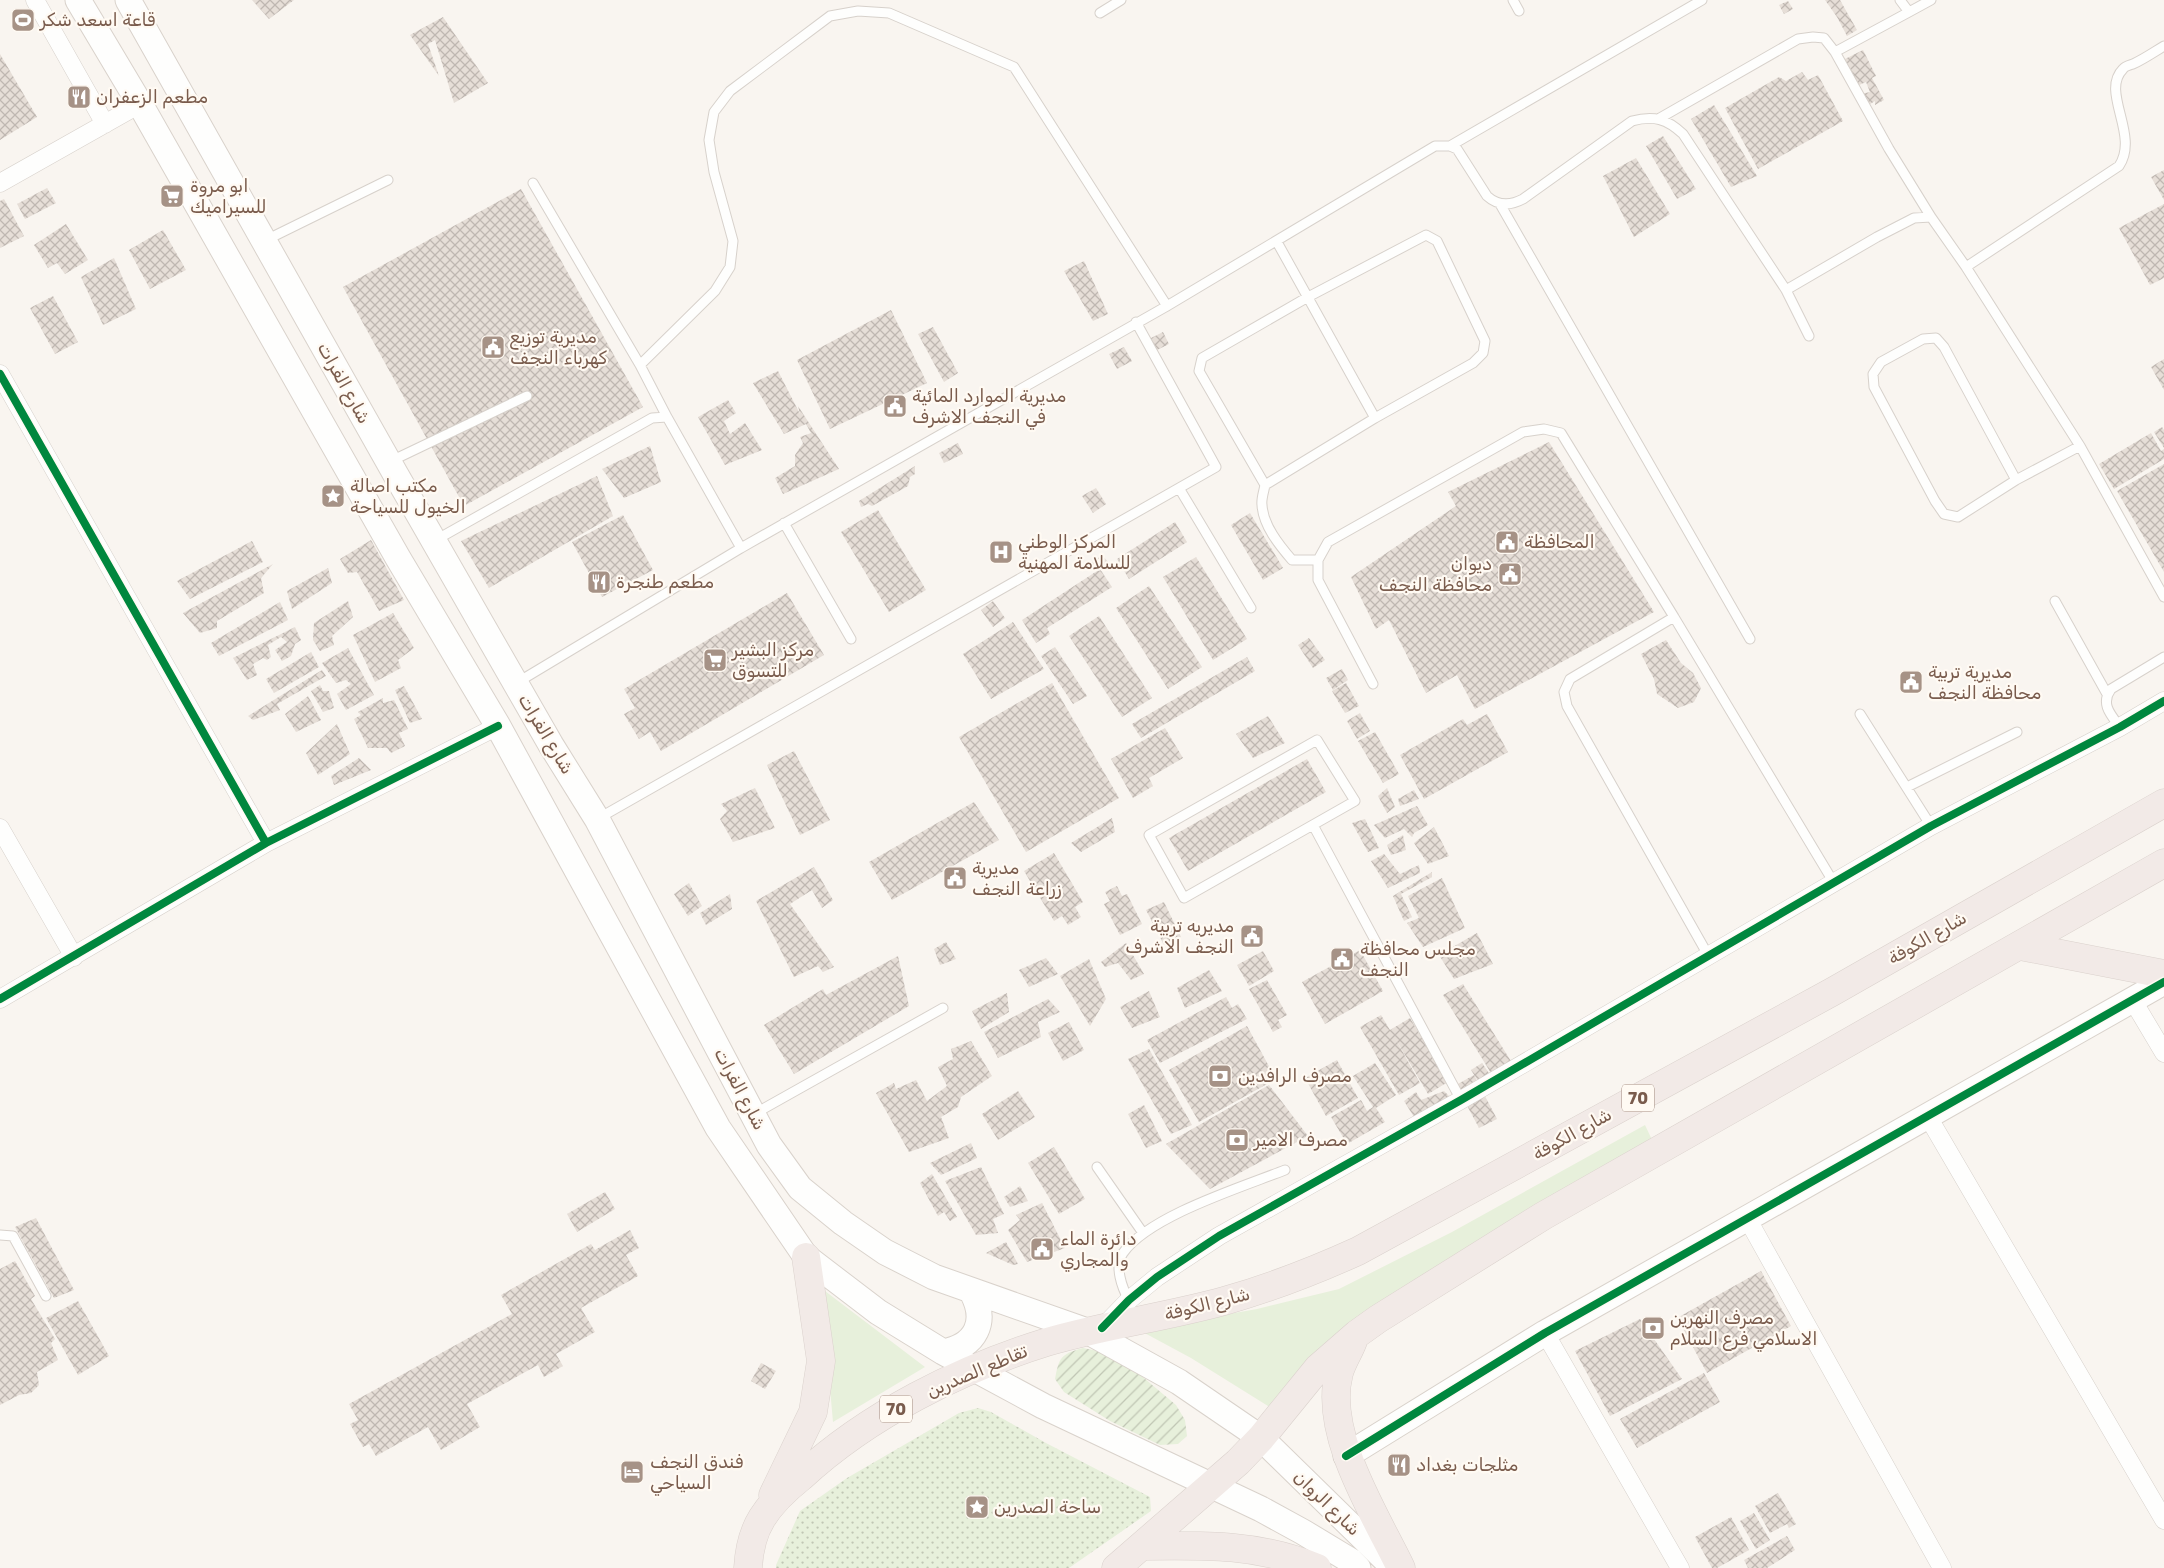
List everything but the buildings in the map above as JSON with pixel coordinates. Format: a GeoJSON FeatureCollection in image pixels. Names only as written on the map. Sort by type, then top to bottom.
{"type":"FeatureCollection","features":[{"type":"Feature","properties":{"kind":"highway","name":"شارع الكوفة"},"geometry":{"type":"LineString","coordinates":[[1095,1330],[1221,1302],[1257,1292],[1318,1269],[1358,1251],[1832,992],[2164,803]]}},
{"type":"Feature","properties":{"kind":"highway"},"geometry":{"type":"LineString","coordinates":[[1129,1560],[1213,1485],[1261,1438],[1318,1368],[1357,1334],[1543,1216],[2164,863]]}},
{"type":"Feature","properties":{"kind":"highway"},"geometry":{"type":"LineString","coordinates":[[2020,946],[2164,974]]}},
{"type":"Feature","properties":{"kind":"highway"},"geometry":{"type":"LineString","coordinates":[[762,1518],[813,1412],[821,1360],[806,1257]]}},
{"type":"Feature","properties":{"kind":"highway","name":"تقاطع الصدرين"},"geometry":{"type":"LineString","coordinates":[[744,1561],[762,1518],[779,1496],[850,1437],[930,1390],[1009,1355],[1095,1330]]}},
{"type":"Feature","properties":{"kind":"highway"},"geometry":{"type":"LineString","coordinates":[[1357,1334],[1339,1373],[1336,1404],[1346,1456],[1401,1568]]}},
{"type":"Feature","properties":{"kind":"highway"},"geometry":{"type":"LineString","coordinates":[[1129,1560],[1204,1545],[1260,1550],[1317,1568]]}},
{"type":"Feature","properties":{"kind":"main road","name":"شارع الفرات"},"geometry":{"type":"LineString","coordinates":[[78,0],[140,104],[403,567],[498,726],[718,1128],[806,1257],[878,1312],[943,1352],[977,1369]]}},
{"type":"Feature","properties":{"kind":"main road","name":"شارع الفرات"},"geometry":{"type":"LineString","coordinates":[[128,0],[515,684],[597,819],[769,1145],[800,1188],[843,1223],[885,1252],[910,1266],[972,1292],[1095,1330]]}},
{"type":"Feature","properties":{"kind":"main road"},"geometry":{"type":"LineString","coordinates":[[363,494],[375,497],[382,496],[392,488],[392,468]]}},
{"type":"Feature","properties":{"kind":"main road"},"geometry":{"type":"LineString","coordinates":[[403,567],[409,556],[418,548],[434,541]]}},
{"type":"Feature","properties":{"kind":"main road"},"geometry":{"type":"LineString","coordinates":[[1346,1456],[1545,1332],[2164,982]]}},
{"type":"Feature","properties":{"kind":"main road"},"geometry":{"type":"LineString","coordinates":[[943,1352],[956,1350],[968,1342],[976,1331],[980,1318],[979,1304],[972,1292]]}},
{"type":"Feature","properties":{"kind":"main road","name":"شارع الروان"},"geometry":{"type":"LineString","coordinates":[[1095,1330],[1179,1382],[1261,1438],[1394,1568]]}},
{"type":"Feature","properties":{"kind":"main road","name":"شارع الروان"},"geometry":{"type":"LineString","coordinates":[[977,1369],[1043,1406],[1213,1485],[1303,1532],[1351,1561],[1358,1568]]}},
{"type":"Feature","properties":{"kind":"street"},"geometry":{"type":"LineString","coordinates":[[35,0],[106,124]]}},
{"type":"Feature","properties":{"kind":"street"},"geometry":{"type":"LineString","coordinates":[[0,183],[140,104]]}},
{"type":"Feature","properties":{"kind":"street"},"geometry":{"type":"LineString","coordinates":[[0,374],[266,843]]}},
{"type":"Feature","properties":{"kind":"street"},"geometry":{"type":"LineString","coordinates":[[1095,1330],[1129,1300],[1180,1261],[1219,1236],[1461,1100],[1931,826],[2120,727],[2164,701]]}},
{"type":"Feature","properties":{"kind":"street"},"geometry":{"type":"LineString","coordinates":[[0,999],[266,843],[498,726]]}},
{"type":"Feature","properties":{"kind":"street"},"geometry":{"type":"LineString","coordinates":[[0,828],[74,957]]}},
{"type":"Feature","properties":{"kind":"street"},"geometry":{"type":"LineString","coordinates":[[2132,999],[2164,1053]]}},
{"type":"Feature","properties":{"kind":"street"},"geometry":{"type":"LineString","coordinates":[[1927,1115],[2164,1520]]}},
{"type":"Feature","properties":{"kind":"street"},"geometry":{"type":"LineString","coordinates":[[1747,1218],[1942,1568]]}},
{"type":"Feature","properties":{"kind":"street"},"geometry":{"type":"LineString","coordinates":[[1545,1332],[1680,1568]]}},
{"type":"Feature","properties":{"kind":"lane"},"geometry":{"type":"LineString","coordinates":[[1100,13],[1121,0]]}},
{"type":"Feature","properties":{"kind":"lane"},"geometry":{"type":"LineString","coordinates":[[1513,0],[1519,11]]}},
{"type":"Feature","properties":{"kind":"lane"},"geometry":{"type":"LineString","coordinates":[[1450,146],[1702,0]]}},
{"type":"Feature","properties":{"kind":"lane"},"geometry":{"type":"LineString","coordinates":[[1900,0],[1909,12]]}},
{"type":"Feature","properties":{"kind":"lane"},"geometry":{"type":"LineString","coordinates":[[1835,52],[1931,0]]}},
{"type":"Feature","properties":{"kind":"lane"},"geometry":{"type":"LineString","coordinates":[[640,365],[716,291],[730,266],[733,241],[714,172],[709,140],[714,112],[730,91],[830,16],[858,11],[889,13],[1014,67],[1167,306]]}},
{"type":"Feature","properties":{"kind":"lane"},"geometry":{"type":"LineString","coordinates":[[1660,118],[1798,39],[1824,38],[1835,52],[1885,141],[1931,217],[1966,267],[2080,446],[2164,597]]}},
{"type":"Feature","properties":{"kind":"lane"},"geometry":{"type":"LineString","coordinates":[[1966,267],[2119,166],[2124,158],[2125,128],[2115,91],[2117,80],[2123,68],[2164,46]]}},
{"type":"Feature","properties":{"kind":"lane"},"geometry":{"type":"LineString","coordinates":[[515,684],[741,548],[1167,306],[1435,146],[1450,146],[1457,149],[1487,196],[1500,204],[1508,205],[1523,199],[1632,121],[1646,117],[1660,118],[1672,124],[1683,134],[1786,290],[1809,336]]}},
{"type":"Feature","properties":{"kind":"lane"},"geometry":{"type":"LineString","coordinates":[[264,241],[388,180]]}},
{"type":"Feature","properties":{"kind":"lane"},"geometry":{"type":"LineString","coordinates":[[533,183],[640,365],[741,548]]}},
{"type":"Feature","properties":{"kind":"lane"},"geometry":{"type":"LineString","coordinates":[[1500,204],[1750,639]]}},
{"type":"Feature","properties":{"kind":"lane"},"geometry":{"type":"LineString","coordinates":[[1786,290],[1914,218],[1931,217]]}},
{"type":"Feature","properties":{"kind":"lane"},"geometry":{"type":"LineString","coordinates":[[1265,485],[1375,418],[1473,363],[1483,353],[1485,341],[1437,241],[1426,235],[1308,297],[1202,358],[1200,371],[1265,485],[1261,503],[1264,516],[1279,546],[1292,560],[1318,560]]}},
{"type":"Feature","properties":{"kind":"lane"},"geometry":{"type":"LineString","coordinates":[[1277,242],[1375,418]]}},
{"type":"Feature","properties":{"kind":"lane"},"geometry":{"type":"LineString","coordinates":[[597,819],[1216,467],[1136,322]]}},
{"type":"Feature","properties":{"kind":"lane"},"geometry":{"type":"LineString","coordinates":[[2016,480],[1944,347],[1936,338],[1923,339],[1882,362],[1874,374],[1874,387],[1935,502],[1944,514],[1958,517],[2016,480],[2080,446]]}},
{"type":"Feature","properties":{"kind":"lane"},"geometry":{"type":"LineString","coordinates":[[392,468],[527,396]]}},
{"type":"Feature","properties":{"kind":"lane"},"geometry":{"type":"LineString","coordinates":[[434,541],[652,418],[667,417]]}},
{"type":"Feature","properties":{"kind":"lane"},"geometry":{"type":"LineString","coordinates":[[1373,684],[1318,580],[1318,560],[1328,542],[1523,432],[1544,429],[1561,433],[1834,883]]}},
{"type":"Feature","properties":{"kind":"lane"},"geometry":{"type":"LineString","coordinates":[[1179,488],[1251,608]]}},
{"type":"Feature","properties":{"kind":"lane"},"geometry":{"type":"LineString","coordinates":[[784,523],[851,639]]}},
{"type":"Feature","properties":{"kind":"lane"},"geometry":{"type":"LineString","coordinates":[[2056,601],[2107,694],[2106,708],[2120,727]]}},
{"type":"Feature","properties":{"kind":"lane"},"geometry":{"type":"LineString","coordinates":[[1674,617],[1570,679],[1564,692],[1567,706],[1708,955]]}},
{"type":"Feature","properties":{"kind":"lane"},"geometry":{"type":"LineString","coordinates":[[2107,694],[2111,689],[2164,657]]}},
{"type":"Feature","properties":{"kind":"lane"},"geometry":{"type":"LineString","coordinates":[[1860,714],[1931,826]]}},
{"type":"Feature","properties":{"kind":"lane"},"geometry":{"type":"LineString","coordinates":[[1907,787],[2017,732]]}},
{"type":"Feature","properties":{"kind":"lane"},"geometry":{"type":"LineString","coordinates":[[1318,740],[1355,801],[1313,825],[1184,898],[1149,834],[1318,740]]}},
{"type":"Feature","properties":{"kind":"lane"},"geometry":{"type":"LineString","coordinates":[[1313,825],[1461,1100]]}},
{"type":"Feature","properties":{"kind":"lane"},"geometry":{"type":"LineString","coordinates":[[754,1114],[942,1008]]}},
{"type":"Feature","properties":{"kind":"lane"},"geometry":{"type":"LineString","coordinates":[[1096,1167],[1144,1234]]}},
{"type":"Feature","properties":{"kind":"lane"},"geometry":{"type":"LineString","coordinates":[[1129,1300],[1121,1285],[1120,1268],[1122,1254],[1144,1234],[1182,1211],[1285,1170]]}},
{"type":"Feature","properties":{"kind":"lane"},"geometry":{"type":"LineString","coordinates":[[0,1235],[13,1236],[46,1296]]}},
{"type":"Feature","properties":{"kind":"green space"},"geometry":{"type":"Polygon","coordinates":[[[1645,1125],[1654,1144],[1273,1409],[1191,1358],[1139,1330],[1257,1309],[1339,1289],[1452,1232],[1645,1125]]]}},
{"type":"Feature","properties":{"kind":"green space"},"geometry":{"type":"Polygon","coordinates":[[[821,1288],[925,1367],[833,1422],[821,1288]]]}},
{"type":"Feature","properties":{"kind":"green space"},"geometry":{"type":"Polygon","coordinates":[[[1083,1348],[1103,1352],[1132,1368],[1176,1405],[1185,1420],[1187,1436],[1178,1444],[1160,1445],[1110,1421],[1064,1392],[1055,1379],[1060,1361],[1070,1352],[1083,1348]]]}},
{"type":"Feature","properties":{"kind":"green space"},"geometry":{"type":"Polygon","coordinates":[[[978,1408],[991,1412],[1150,1497],[1151,1511],[1069,1568],[776,1568],[800,1511],[847,1478],[959,1413],[978,1408]]]}},
{"type":"Feature","properties":{"kind":"cycle path"},"geometry":{"type":"LineString","coordinates":[[0,374],[266,843]]}},
{"type":"Feature","properties":{"kind":"cycle path"},"geometry":{"type":"LineString","coordinates":[[1102,1328],[1129,1300],[1157,1277],[1219,1236],[1461,1100],[1931,826],[2120,727],[2164,701]]}},
{"type":"Feature","properties":{"kind":"cycle path"},"geometry":{"type":"LineString","coordinates":[[0,999],[266,843],[498,726]]}},
{"type":"Feature","properties":{"kind":"cycle path"},"geometry":{"type":"LineString","coordinates":[[1346,1456],[1545,1333],[2164,982]]}},
{"type":"Feature","properties":{"kind":"place","name":"قاعة اسعد شكر"},"geometry":{"type":"Point","coordinates":[23,20]}},
{"type":"Feature","properties":{"kind":"place","name":"مطعم الزعفران"},"geometry":{"type":"Point","coordinates":[79,97]}},
{"type":"Feature","properties":{"kind":"place","name":"ابو مروة للسيراميك"},"geometry":{"type":"Point","coordinates":[172,196]}},
{"type":"Feature","properties":{"kind":"place","name":"مديرية توزيع كهرباء النجف"},"geometry":{"type":"Point","coordinates":[493,347]}},
{"type":"Feature","properties":{"kind":"place","name":"مديرية الموارد المائية في النجف الاشرف"},"geometry":{"type":"Point","coordinates":[895,406]}},
{"type":"Feature","properties":{"kind":"place","name":"مكتب اصالة الخيول للسياحة"},"geometry":{"type":"Point","coordinates":[333,496]}},
{"type":"Feature","properties":{"kind":"place","name":"المحافظة"},"geometry":{"type":"Point","coordinates":[1507,542]}},
{"type":"Feature","properties":{"kind":"place","name":"المركز الوطني للسلامة المهنية"},"geometry":{"type":"Point","coordinates":[1001,552]}},
{"type":"Feature","properties":{"kind":"place","name":"ديوان محافظة النجف"},"geometry":{"type":"Point","coordinates":[1510,574]}},
{"type":"Feature","properties":{"kind":"place","name":"مطعم طنجرة"},"geometry":{"type":"Point","coordinates":[599,582]}},
{"type":"Feature","properties":{"kind":"place","name":"مركز البشير للتسوق"},"geometry":{"type":"Point","coordinates":[715,660]}},
{"type":"Feature","properties":{"kind":"place","name":"مديرية تربية محافظة النجف"},"geometry":{"type":"Point","coordinates":[1911,682]}},
{"type":"Feature","properties":{"kind":"place","name":"مديرية زراعة النجف"},"geometry":{"type":"Point","coordinates":[955,878]}},
{"type":"Feature","properties":{"kind":"place","name":"مديريه تربية النجف الاشرف"},"geometry":{"type":"Point","coordinates":[1252,936]}},
{"type":"Feature","properties":{"kind":"place","name":"مجلس محافظة النجف"},"geometry":{"type":"Point","coordinates":[1342,959]}},
{"type":"Feature","properties":{"kind":"place","name":"مصرف الرافدين"},"geometry":{"type":"Point","coordinates":[1220,1076]}},
{"type":"Feature","properties":{"kind":"place","name":"مصرف الامير"},"geometry":{"type":"Point","coordinates":[1237,1140]}},
{"type":"Feature","properties":{"kind":"place","name":"دائرة الماء والمجاري"},"geometry":{"type":"Point","coordinates":[1042,1249]}},
{"type":"Feature","properties":{"kind":"place","name":"مصرف النهرين الاسلامي فرع السلام"},"geometry":{"type":"Point","coordinates":[1653,1328]}},
{"type":"Feature","properties":{"kind":"place","name":"مثلجات بغداد"},"geometry":{"type":"Point","coordinates":[1399,1465]}},
{"type":"Feature","properties":{"kind":"place","name":"فندق النجف السياحي"},"geometry":{"type":"Point","coordinates":[632,1472]}},
{"type":"Feature","properties":{"kind":"place","name":"ساحة الصدرين"},"geometry":{"type":"Point","coordinates":[977,1507]}}]}
